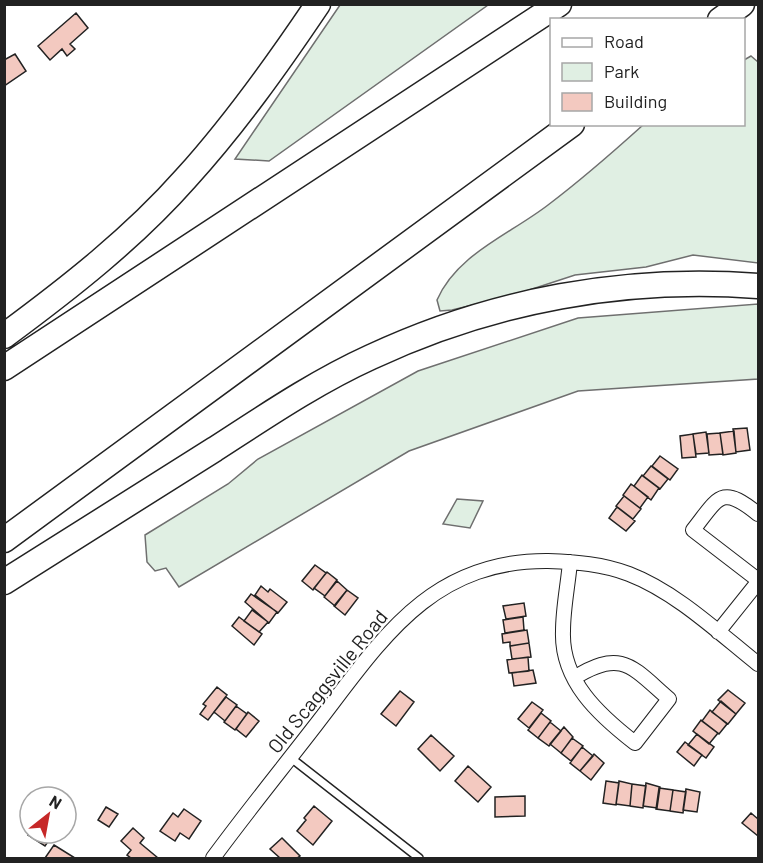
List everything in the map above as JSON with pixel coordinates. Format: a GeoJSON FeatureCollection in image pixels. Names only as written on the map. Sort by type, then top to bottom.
{"type":"FeatureCollection","features":[{"type":"Feature","properties":{"kind":"highway"},"geometry":{"type":"LineString","coordinates":[[4,336],[107,255],[185,180],[264,84],[318,4]]}},
{"type":"Feature","properties":{"kind":"highway"},"geometry":{"type":"LineString","coordinates":[[4,368],[559,4]]}},
{"type":"Feature","properties":{"kind":"highway"},"geometry":{"type":"LineString","coordinates":[[723,18],[742,4]]}},
{"type":"Feature","properties":{"kind":"highway"},"geometry":{"type":"LineString","coordinates":[[4,540],[569,126]]}},
{"type":"Feature","properties":{"kind":"highway"},"geometry":{"type":"LineString","coordinates":[[4,582],[284,405],[370,357],[412,339],[472,317],[525,302],[596,290],[657,284],[759,286]]}},
{"type":"Feature","properties":{"kind":"street"},"geometry":{"type":"LineString","coordinates":[[718,632],[759,581],[693,530],[715,502],[724,497],[735,497],[759,514]]}},
{"type":"Feature","properties":{"kind":"street","name":"Old Scaggsville Road"},"geometry":{"type":"LineString","coordinates":[[213,858],[393,627],[422,601],[477,572],[506,564],[532,561],[570,562],[612,568],[667,593],[759,664]]}},
{"type":"Feature","properties":{"kind":"street"},"geometry":{"type":"LineString","coordinates":[[570,562],[562,634],[566,656],[574,678],[587,700],[603,718],[635,743],[669,699],[636,671],[623,664],[608,662],[592,667],[574,678]]}},
{"type":"Feature","properties":{"kind":"lane"},"geometry":{"type":"LineString","coordinates":[[291,758],[419,858]]}},
{"type":"Feature","properties":{"kind":"green space"},"geometry":{"type":"Polygon","coordinates":[[[340,5],[488,5],[269,161],[235,159],[340,5]]]}},
{"type":"Feature","properties":{"kind":"green space"},"geometry":{"type":"Polygon","coordinates":[[[751,56],[758,62],[758,263],[693,255],[646,267],[575,275],[514,295],[440,311],[437,300],[457,270],[485,246],[548,205],[642,126],[745,126],[745,59],[751,56]]]}},
{"type":"Feature","properties":{"kind":"green space"},"geometry":{"type":"Polygon","coordinates":[[[758,304],[758,379],[578,391],[409,451],[179,587],[166,568],[155,571],[147,562],[145,535],[228,484],[258,459],[418,371],[578,318],[758,304]]]}},
{"type":"Feature","properties":{"kind":"green space"},"geometry":{"type":"Polygon","coordinates":[[[457,499],[483,501],[470,528],[443,524],[457,499]]]}},
{"type":"Feature","properties":{"kind":"building"},"geometry":{"type":"Polygon","coordinates":[[[76,13],[88,28],[70,44],[75,49],[67,56],[62,49],[50,60],[38,46],[76,13]]]}},
{"type":"Feature","properties":{"kind":"building"},"geometry":{"type":"Polygon","coordinates":[[[15,54],[26,71],[4,86],[4,60],[15,54]]]}},
{"type":"Feature","properties":{"kind":"building"},"geometry":{"type":"Polygon","coordinates":[[[747,428],[750,450],[736,452],[733,429],[747,428]]]}},
{"type":"Feature","properties":{"kind":"building"},"geometry":{"type":"Polygon","coordinates":[[[734,431],[736,453],[723,455],[720,433],[734,431]]]}},
{"type":"Feature","properties":{"kind":"building"},"geometry":{"type":"Polygon","coordinates":[[[706,432],[709,453],[696,454],[693,434],[706,432]]]}},
{"type":"Feature","properties":{"kind":"building"},"geometry":{"type":"Polygon","coordinates":[[[720,433],[723,454],[709,455],[707,434],[720,433]]]}},
{"type":"Feature","properties":{"kind":"building"},"geometry":{"type":"Polygon","coordinates":[[[693,434],[696,457],[682,458],[680,436],[693,434]]]}},
{"type":"Feature","properties":{"kind":"building"},"geometry":{"type":"Polygon","coordinates":[[[660,456],[678,469],[670,480],[652,466],[660,456]]]}},
{"type":"Feature","properties":{"kind":"building"},"geometry":{"type":"Polygon","coordinates":[[[651,466],[668,479],[660,489],[643,476],[651,466]]]}},
{"type":"Feature","properties":{"kind":"building"},"geometry":{"type":"Polygon","coordinates":[[[642,475],[659,488],[651,500],[634,486],[642,475]]]}},
{"type":"Feature","properties":{"kind":"building"},"geometry":{"type":"Polygon","coordinates":[[[631,484],[648,497],[640,508],[623,495],[631,484]]]}},
{"type":"Feature","properties":{"kind":"building"},"geometry":{"type":"Polygon","coordinates":[[[624,496],[641,509],[633,519],[616,506],[624,496]]]}},
{"type":"Feature","properties":{"kind":"building"},"geometry":{"type":"Polygon","coordinates":[[[617,507],[635,521],[626,531],[609,518],[617,507]]]}},
{"type":"Feature","properties":{"kind":"building"},"geometry":{"type":"Polygon","coordinates":[[[315,565],[326,573],[313,590],[302,581],[315,565]]]}},
{"type":"Feature","properties":{"kind":"building"},"geometry":{"type":"Polygon","coordinates":[[[327,572],[337,580],[325,596],[314,588],[327,572]]]}},
{"type":"Feature","properties":{"kind":"building"},"geometry":{"type":"Polygon","coordinates":[[[337,581],[347,590],[335,606],[324,597],[337,581]]]}},
{"type":"Feature","properties":{"kind":"building"},"geometry":{"type":"Polygon","coordinates":[[[261,586],[268,592],[270,589],[287,602],[278,613],[255,595],[261,586]]]}},
{"type":"Feature","properties":{"kind":"building"},"geometry":{"type":"Polygon","coordinates":[[[347,590],[358,598],[345,615],[334,606],[347,590]]]}},
{"type":"Feature","properties":{"kind":"building"},"geometry":{"type":"Polygon","coordinates":[[[251,594],[277,612],[269,623],[245,602],[251,594]]]}},
{"type":"Feature","properties":{"kind":"building"},"geometry":{"type":"Polygon","coordinates":[[[524,603],[526,616],[506,619],[503,606],[524,603]]]}},
{"type":"Feature","properties":{"kind":"building"},"geometry":{"type":"Polygon","coordinates":[[[252,610],[268,622],[259,632],[244,621],[252,610]]]}},
{"type":"Feature","properties":{"kind":"building"},"geometry":{"type":"Polygon","coordinates":[[[239,617],[262,634],[254,645],[232,626],[239,617]]]}},
{"type":"Feature","properties":{"kind":"building"},"geometry":{"type":"Polygon","coordinates":[[[523,617],[524,630],[505,633],[503,620],[523,617]]]}},
{"type":"Feature","properties":{"kind":"building"},"geometry":{"type":"Polygon","coordinates":[[[527,630],[529,643],[510,646],[510,642],[503,643],[502,634],[527,630]]]}},
{"type":"Feature","properties":{"kind":"building"},"geometry":{"type":"Polygon","coordinates":[[[529,643],[531,657],[512,659],[510,646],[529,643]]]}},
{"type":"Feature","properties":{"kind":"building"},"geometry":{"type":"Polygon","coordinates":[[[528,657],[529,671],[509,673],[507,660],[528,657]]]}},
{"type":"Feature","properties":{"kind":"building"},"geometry":{"type":"Polygon","coordinates":[[[533,670],[536,683],[514,686],[512,673],[533,670]]]}},
{"type":"Feature","properties":{"kind":"building"},"geometry":{"type":"Polygon","coordinates":[[[217,687],[227,695],[208,720],[200,714],[206,706],[203,704],[217,687]]]}},
{"type":"Feature","properties":{"kind":"building"},"geometry":{"type":"Polygon","coordinates":[[[728,690],[745,703],[736,714],[718,700],[728,690]]]}},
{"type":"Feature","properties":{"kind":"building"},"geometry":{"type":"Polygon","coordinates":[[[400,691],[414,702],[396,726],[381,714],[400,691]]]}},
{"type":"Feature","properties":{"kind":"building"},"geometry":{"type":"Polygon","coordinates":[[[226,697],[237,705],[225,721],[214,712],[226,697]]]}},
{"type":"Feature","properties":{"kind":"building"},"geometry":{"type":"Polygon","coordinates":[[[721,701],[736,714],[728,724],[712,712],[721,701]]]}},
{"type":"Feature","properties":{"kind":"building"},"geometry":{"type":"Polygon","coordinates":[[[532,702],[543,710],[529,728],[518,719],[532,702]]]}},
{"type":"Feature","properties":{"kind":"building"},"geometry":{"type":"Polygon","coordinates":[[[236,706],[247,714],[235,730],[224,722],[236,706]]]}},
{"type":"Feature","properties":{"kind":"building"},"geometry":{"type":"Polygon","coordinates":[[[710,710],[727,724],[719,734],[702,721],[710,710]]]}},
{"type":"Feature","properties":{"kind":"building"},"geometry":{"type":"Polygon","coordinates":[[[248,712],[259,721],[246,737],[236,729],[248,712]]]}},
{"type":"Feature","properties":{"kind":"building"},"geometry":{"type":"Polygon","coordinates":[[[541,713],[551,721],[538,738],[528,730],[541,713]]]}},
{"type":"Feature","properties":{"kind":"building"},"geometry":{"type":"Polygon","coordinates":[[[701,720],[718,733],[709,744],[693,731],[701,720]]]}},
{"type":"Feature","properties":{"kind":"building"},"geometry":{"type":"Polygon","coordinates":[[[550,722],[561,731],[549,746],[538,738],[550,722]]]}},
{"type":"Feature","properties":{"kind":"building"},"geometry":{"type":"Polygon","coordinates":[[[564,727],[573,737],[561,753],[550,744],[564,727]]]}},
{"type":"Feature","properties":{"kind":"building"},"geometry":{"type":"Polygon","coordinates":[[[697,734],[714,747],[706,758],[688,745],[697,734]]]}},
{"type":"Feature","properties":{"kind":"building"},"geometry":{"type":"Polygon","coordinates":[[[431,735],[454,756],[440,771],[418,749],[431,735]]]}},
{"type":"Feature","properties":{"kind":"building"},"geometry":{"type":"Polygon","coordinates":[[[572,738],[583,746],[571,761],[561,753],[572,738]]]}},
{"type":"Feature","properties":{"kind":"building"},"geometry":{"type":"Polygon","coordinates":[[[685,742],[702,755],[694,766],[677,752],[685,742]]]}},
{"type":"Feature","properties":{"kind":"building"},"geometry":{"type":"Polygon","coordinates":[[[582,747],[593,756],[580,771],[570,763],[582,747]]]}},
{"type":"Feature","properties":{"kind":"building"},"geometry":{"type":"Polygon","coordinates":[[[594,754],[604,763],[591,780],[580,771],[594,754]]]}},
{"type":"Feature","properties":{"kind":"building"},"geometry":{"type":"Polygon","coordinates":[[[468,766],[491,787],[478,802],[455,781],[468,766]]]}},
{"type":"Feature","properties":{"kind":"building"},"geometry":{"type":"Polygon","coordinates":[[[606,781],[619,783],[616,805],[603,803],[606,781]]]}},
{"type":"Feature","properties":{"kind":"building"},"geometry":{"type":"Polygon","coordinates":[[[619,781],[632,784],[630,806],[616,804],[619,781]]]}},
{"type":"Feature","properties":{"kind":"building"},"geometry":{"type":"Polygon","coordinates":[[[646,783],[660,787],[657,808],[643,806],[646,783]]]}},
{"type":"Feature","properties":{"kind":"building"},"geometry":{"type":"Polygon","coordinates":[[[632,784],[646,786],[643,808],[630,806],[632,784]]]}},
{"type":"Feature","properties":{"kind":"building"},"geometry":{"type":"Polygon","coordinates":[[[659,788],[673,790],[670,811],[656,809],[659,788]]]}},
{"type":"Feature","properties":{"kind":"building"},"geometry":{"type":"Polygon","coordinates":[[[686,789],[700,792],[697,812],[683,810],[686,789]]]}},
{"type":"Feature","properties":{"kind":"building"},"geometry":{"type":"Polygon","coordinates":[[[673,790],[686,792],[683,813],[670,811],[673,790]]]}},
{"type":"Feature","properties":{"kind":"building"},"geometry":{"type":"Polygon","coordinates":[[[525,796],[525,816],[495,817],[495,797],[525,796]]]}},
{"type":"Feature","properties":{"kind":"building"},"geometry":{"type":"Polygon","coordinates":[[[314,806],[332,821],[313,845],[297,831],[314,806]]]}},
{"type":"Feature","properties":{"kind":"building"},"geometry":{"type":"Polygon","coordinates":[[[106,807],[118,814],[109,827],[98,820],[106,807]]]}},
{"type":"Feature","properties":{"kind":"building"},"geometry":{"type":"Polygon","coordinates":[[[184,809],[201,821],[189,839],[180,833],[175,841],[160,831],[173,813],[178,817],[184,809]]]}},
{"type":"Feature","properties":{"kind":"building"},"geometry":{"type":"Polygon","coordinates":[[[751,813],[758,819],[758,836],[742,823],[751,813]]]}},
{"type":"Feature","properties":{"kind":"building"},"geometry":{"type":"Polygon","coordinates":[[[133,828],[144,838],[140,843],[158,858],[131,858],[127,855],[131,850],[121,841],[133,828]]]}},
{"type":"Feature","properties":{"kind":"building"},"geometry":{"type":"Polygon","coordinates":[[[282,838],[300,856],[280,858],[270,849],[282,838]]]}},
{"type":"Feature","properties":{"kind":"building"},"geometry":{"type":"Polygon","coordinates":[[[54,845],[75,858],[45,858],[54,845]]]}}]}
